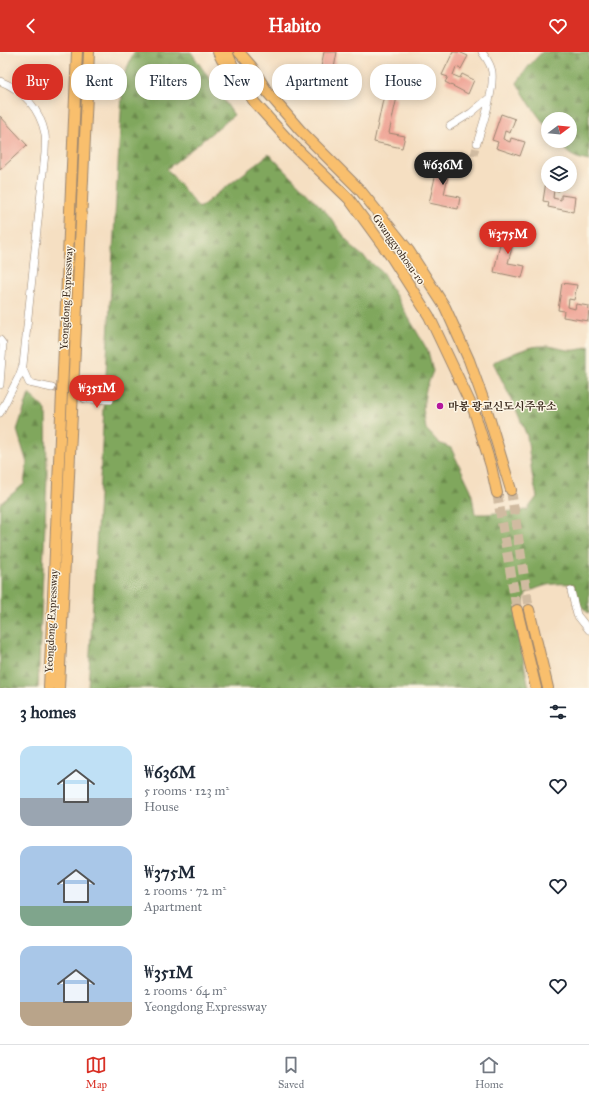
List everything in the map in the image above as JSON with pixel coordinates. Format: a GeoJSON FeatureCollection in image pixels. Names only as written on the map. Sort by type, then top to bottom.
{"type":"FeatureCollection","features":[{"type":"Feature","properties":{"kind":"highway","name":"Yeongdong Expressway"},"geometry":{"type":"LineString","coordinates":[[49,688],[77,52]]}},
{"type":"Feature","properties":{"kind":"highway","name":"Yeongdong Expressway"},"geometry":{"type":"LineString","coordinates":[[60,688],[89,52]]}},
{"type":"Feature","properties":{"kind":"highway"},"geometry":{"type":"LineString","coordinates":[[218,52],[226,64]]}},
{"type":"Feature","properties":{"kind":"highway","name":"Gwanggyohosu-ro"},"geometry":{"type":"LineString","coordinates":[[227,52],[232,64]]}},
{"type":"Feature","properties":{"kind":"highway","name":"Gwanggyohosu-ro"},"geometry":{"type":"LineString","coordinates":[[239,52],[249,64]]}},
{"type":"Feature","properties":{"kind":"highway"},"geometry":{"type":"LineString","coordinates":[[246,52],[251,64]]}},
{"type":"Feature","properties":{"kind":"highway","name":"Gwanggyohosu-ro"},"geometry":{"type":"LineString","coordinates":[[264,86],[300,130],[360,190],[404,245],[445,307],[469,360],[486,407],[511,490]]}},
{"type":"Feature","properties":{"kind":"highway","name":"Gwanggyohosu-ro"},"geometry":{"type":"LineString","coordinates":[[253,100],[291,143],[349,199],[392,258],[429,316],[474,411],[491,466],[497,493]]}},
{"type":"Feature","properties":{"kind":"highway"},"geometry":{"type":"LineString","coordinates":[[518,610],[536,688]]}},
{"type":"Feature","properties":{"kind":"highway"},"geometry":{"type":"LineString","coordinates":[[529,610],[548,688]]}},
{"type":"Feature","properties":{"kind":"street"},"geometry":{"type":"LineString","coordinates":[[478,143],[489,98],[492,72],[488,61],[482,52]]}},
{"type":"Feature","properties":{"kind":"street"},"geometry":{"type":"LineString","coordinates":[[0,81],[18,90],[31,102],[40,118],[45,134],[45,153],[22,367],[0,413]]}},
{"type":"Feature","properties":{"kind":"street"},"geometry":{"type":"LineString","coordinates":[[450,126],[471,113],[489,98]]}},
{"type":"Feature","properties":{"kind":"street"},"geometry":{"type":"LineString","coordinates":[[0,340],[3,344],[0,385]]}},
{"type":"Feature","properties":{"kind":"street"},"geometry":{"type":"LineString","coordinates":[[22,367],[29,383],[52,388]]}},
{"type":"Feature","properties":{"kind":"street"},"geometry":{"type":"LineString","coordinates":[[85,399],[110,400]]}},
{"type":"Feature","properties":{"kind":"street"},"geometry":{"type":"LineString","coordinates":[[571,591],[577,615],[589,630]]}},
{"type":"Feature","properties":{"kind":"green space"},"geometry":{"type":"Polygon","coordinates":[[[134,52],[191,52],[199,64],[135,64],[135,100],[201,100],[201,67],[209,78],[209,100],[224,100],[234,115],[167,169],[199,208],[269,154],[327,213],[352,247],[382,272],[428,351],[433,371],[426,389],[423,408],[426,429],[439,443],[451,448],[471,490],[475,514],[527,510],[537,497],[532,474],[527,436],[515,407],[493,362],[535,346],[548,346],[575,350],[589,346],[589,614],[577,602],[574,584],[549,585],[526,593],[517,627],[529,688],[88,688],[122,100],[127,100],[127,68],[134,52]]]}},
{"type":"Feature","properties":{"kind":"green space"},"geometry":{"type":"Polygon","coordinates":[[[542,52],[589,52],[589,161],[571,155],[563,148],[577,148],[577,112],[541,112],[541,120],[531,106],[517,83],[528,67],[542,52]]]}},
{"type":"Feature","properties":{"kind":"green space"},"geometry":{"type":"Polygon","coordinates":[[[29,394],[46,410],[47,476],[38,688],[0,688],[0,504],[24,484],[27,463],[17,430],[29,394]]]}},
{"type":"Feature","properties":{"kind":"building"},"geometry":{"type":"Polygon","coordinates":[[[324,52],[337,52],[335,64],[322,64],[324,52]]]}},
{"type":"Feature","properties":{"kind":"building"},"geometry":{"type":"Polygon","coordinates":[[[453,52],[459,52],[468,56],[461,69],[456,67],[453,75],[460,78],[462,74],[474,80],[468,94],[445,82],[448,77],[442,75],[453,52]]]}},
{"type":"Feature","properties":{"kind":"building"},"geometry":{"type":"Polygon","coordinates":[[[383,100],[396,100],[389,133],[405,136],[402,148],[374,142],[383,100]]]}},
{"type":"Feature","properties":{"kind":"building"},"geometry":{"type":"Polygon","coordinates":[[[501,114],[515,119],[510,133],[505,131],[503,139],[510,142],[511,138],[525,142],[520,156],[496,148],[498,142],[492,140],[501,114]]]}},
{"type":"Feature","properties":{"kind":"building"},"geometry":{"type":"Polygon","coordinates":[[[0,116],[27,145],[0,170],[0,116]]]}},
{"type":"Feature","properties":{"kind":"building"},"geometry":{"type":"Polygon","coordinates":[[[440,156],[452,159],[444,194],[460,197],[458,209],[429,203],[440,156]]]}},
{"type":"Feature","properties":{"kind":"building"},"geometry":{"type":"Polygon","coordinates":[[[544,192],[554,192],[553,198],[561,200],[561,195],[575,197],[573,212],[548,207],[549,202],[543,201],[544,192]]]}},
{"type":"Feature","properties":{"kind":"building"},"geometry":{"type":"Polygon","coordinates":[[[504,225],[517,228],[508,263],[525,266],[522,278],[494,272],[504,225]]]}},
{"type":"Feature","properties":{"kind":"building"},"geometry":{"type":"Polygon","coordinates":[[[562,283],[577,285],[574,300],[569,299],[568,307],[575,309],[576,304],[589,306],[588,321],[563,317],[564,311],[558,310],[562,283]]]}},
{"type":"Feature","properties":{"kind":"tunnel"},"geometry":{"type":"LineString","coordinates":[[474,155],[477,143]]}},
{"type":"Feature","properties":{"kind":"tunnel"},"geometry":{"type":"LineString","coordinates":[[52,388],[85,399]]}},
{"type":"Feature","properties":{"kind":"tunnel"},"geometry":{"type":"LineString","coordinates":[[511,490],[529,610]]}},
{"type":"Feature","properties":{"kind":"tunnel"},"geometry":{"type":"LineString","coordinates":[[497,493],[517,610]]}},
{"type":"Feature","properties":{"kind":"place","name":"마봉 광교신도시주유소"},"geometry":{"type":"Point","coordinates":[440,406]}}]}
